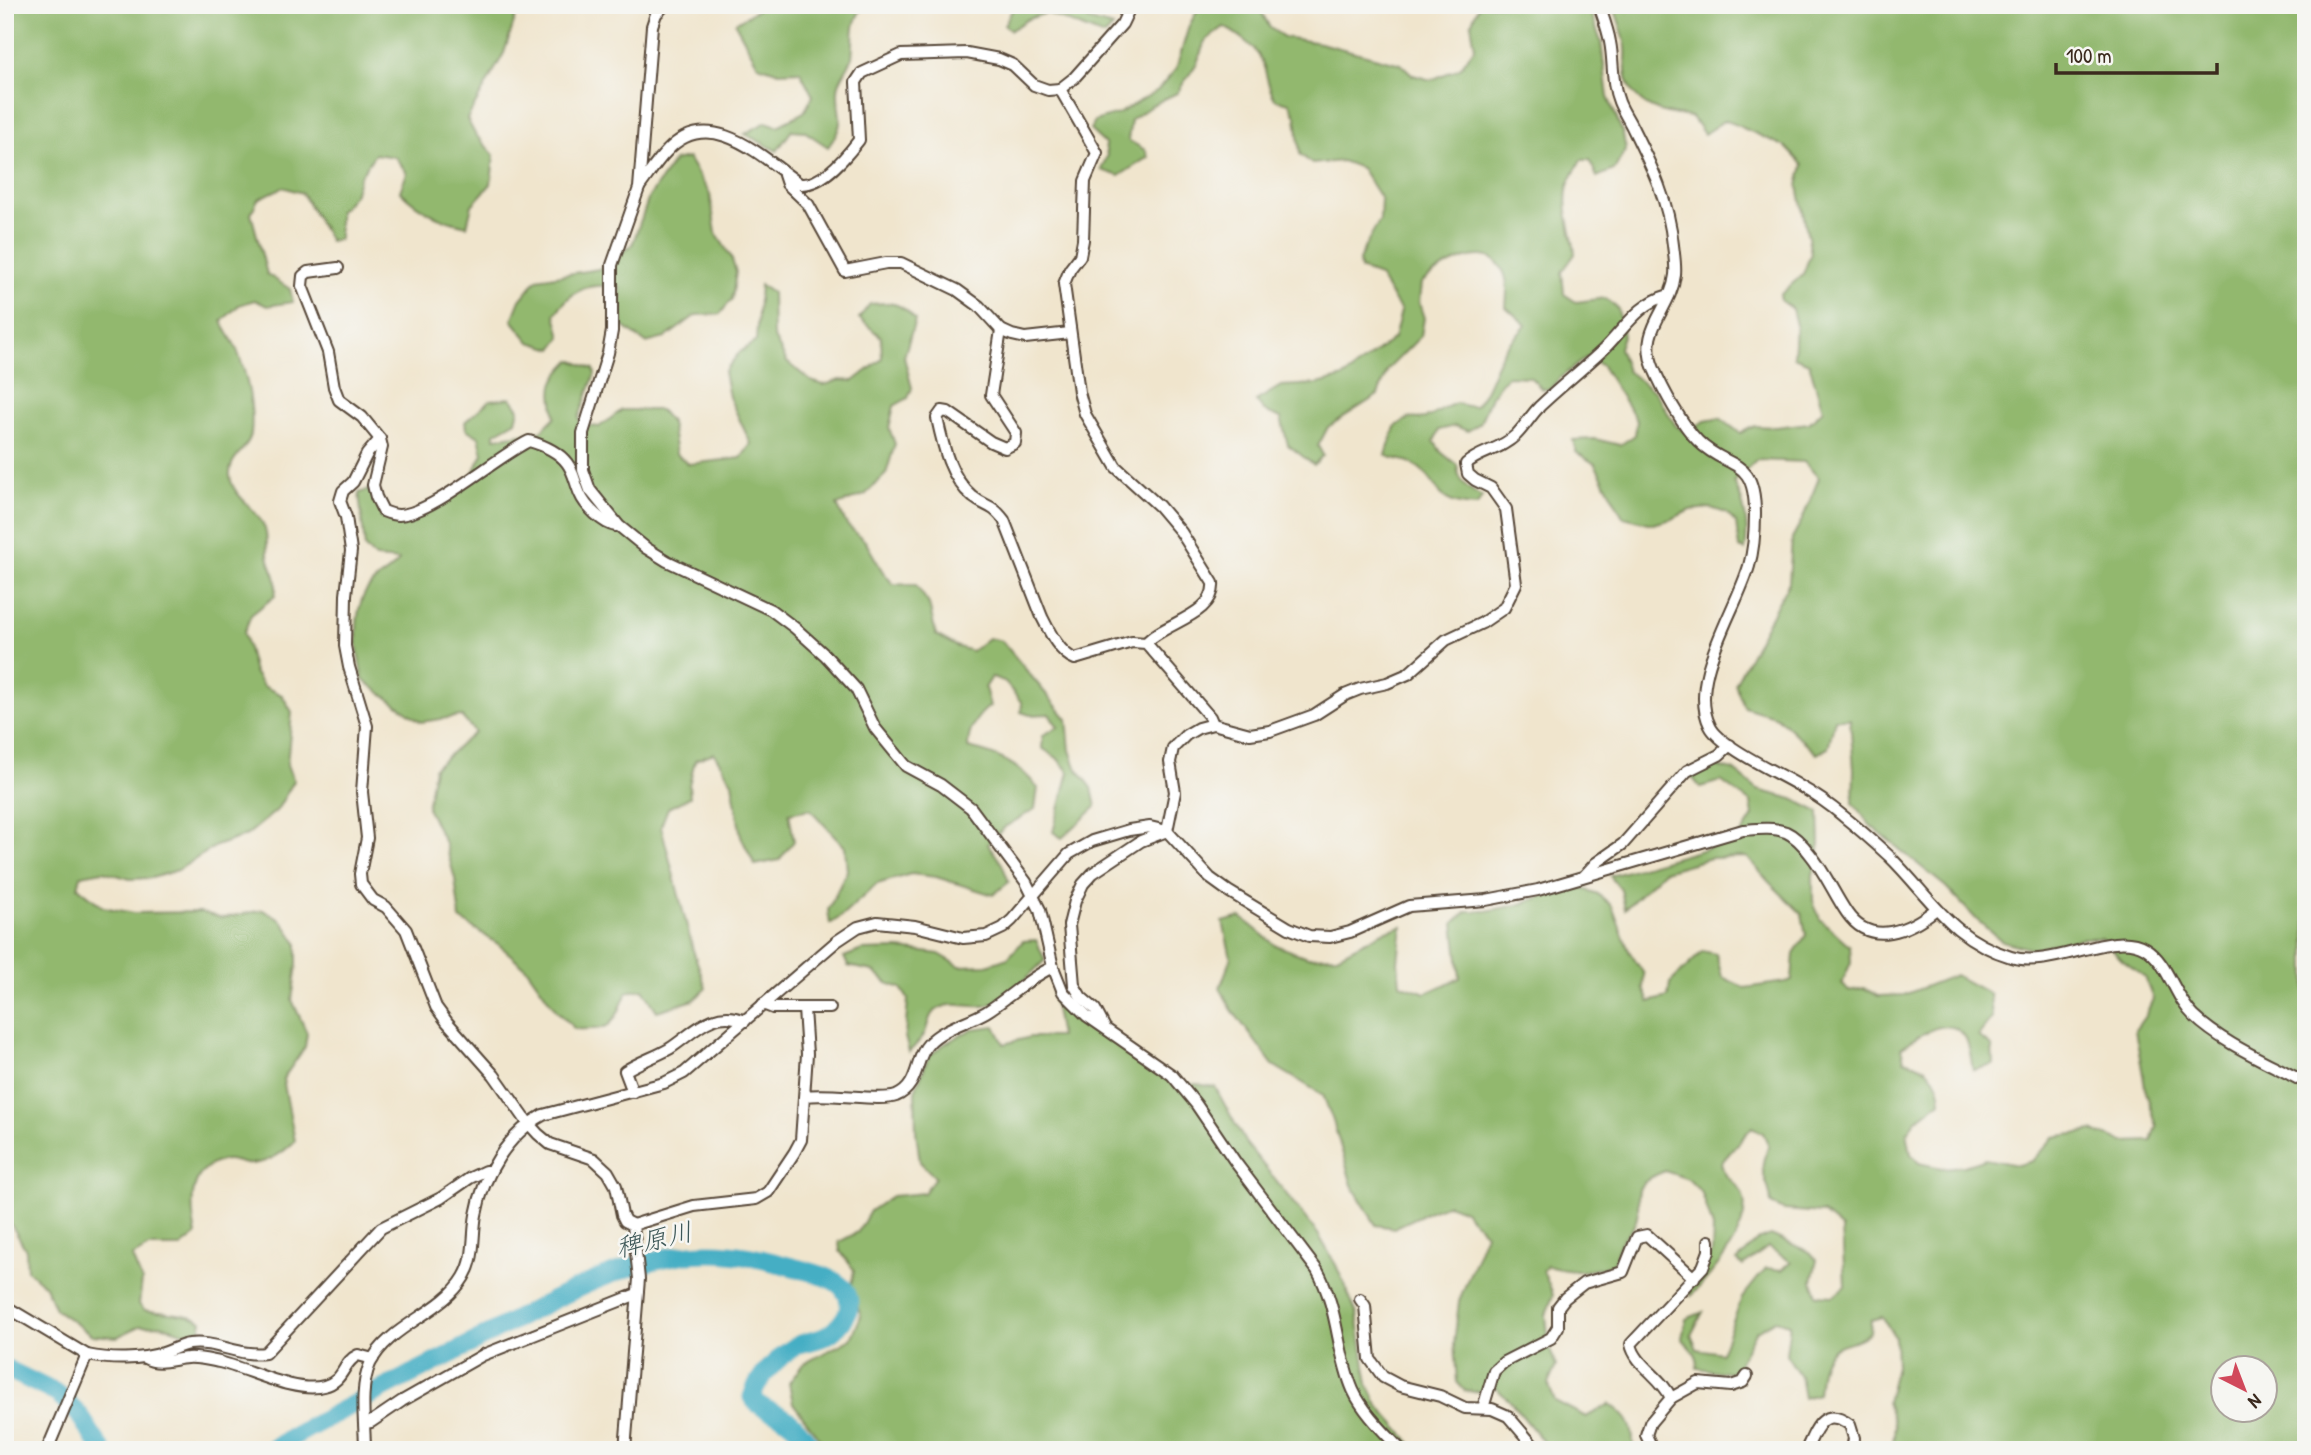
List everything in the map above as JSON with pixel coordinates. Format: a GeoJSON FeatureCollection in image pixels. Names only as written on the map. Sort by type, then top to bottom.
{"type":"FeatureCollection","features":[{"type":"Feature","properties":{"kind":"street"},"geometry":{"type":"LineString","coordinates":[[665,5],[656,14],[652,26],[639,188],[612,265],[610,342],[583,433],[583,470],[590,490],[619,526],[646,548],[667,561],[771,610],[795,628],[825,655],[856,689],[875,728],[905,766],[942,785],[971,808],[997,840],[1033,895],[1040,909],[1053,967],[1063,992],[1074,1005],[1172,1075],[1317,1270],[1327,1289],[1354,1392],[1401,1450]]}},
{"type":"Feature","properties":{"kind":"street"},"geometry":{"type":"LineString","coordinates":[[639,188],[668,150],[683,138],[697,133],[730,136],[751,147],[800,184],[809,185],[822,177],[859,140],[856,82],[862,73],[901,55],[967,53],[1013,65],[1034,85],[1048,90],[1060,89],[1074,78],[1122,24],[1131,5]]}},
{"type":"Feature","properties":{"kind":"street"},"geometry":{"type":"LineString","coordinates":[[1599,5],[1611,44],[1612,78],[1618,101],[1666,202],[1671,228],[1675,276],[1669,295],[1651,330],[1648,349],[1653,368],[1676,410],[1698,440],[1721,457],[1738,465],[1747,475],[1752,488],[1755,508],[1754,547],[1748,571],[1731,607],[1704,690],[1704,705],[1710,727],[1718,737],[1800,786],[1842,815],[1889,856],[1958,932],[1982,947],[2015,959],[2039,960],[2125,941],[2141,946],[2154,955],[2192,1014],[2213,1031],[2306,1083]]}},
{"type":"Feature","properties":{"kind":"street"},"geometry":{"type":"LineString","coordinates":[[1060,89],[1097,153],[1085,181],[1080,256],[1070,269],[1064,284],[1079,392],[1085,414],[1116,467],[1159,506],[1181,532],[1213,583],[1214,590],[1208,601],[1197,612],[1152,636],[1146,643]]}},
{"type":"Feature","properties":{"kind":"street"},"geometry":{"type":"LineString","coordinates":[[783,172],[787,184],[808,204],[845,271],[886,263],[901,263],[957,290],[979,306],[1001,330],[1012,335],[1025,338],[1070,333]]}},
{"type":"Feature","properties":{"kind":"street"},"geometry":{"type":"LineString","coordinates":[[338,268],[308,271],[303,276],[302,286],[328,352],[339,400],[362,418],[380,439],[382,447],[373,485],[383,511],[397,515],[412,513],[529,441],[545,446],[566,461],[573,472],[580,496],[610,525],[619,526]]}},
{"type":"Feature","properties":{"kind":"street"},"geometry":{"type":"LineString","coordinates":[[1167,831],[1175,792],[1170,762],[1173,748],[1192,732],[1213,724],[1250,734],[1270,732],[1314,715],[1345,695],[1408,674],[1446,640],[1482,623],[1504,608],[1516,584],[1506,509],[1490,488],[1468,474],[1466,464],[1500,448],[1517,434],[1538,408],[1606,346],[1631,317],[1658,298],[1669,295]]}},
{"type":"Feature","properties":{"kind":"street"},"geometry":{"type":"LineString","coordinates":[[1001,330],[991,395],[1016,433],[1015,443],[1005,448],[991,442],[948,412],[942,411],[937,418],[948,462],[962,486],[973,497],[995,508],[1004,520],[1042,617],[1069,657],[1075,659],[1132,642],[1146,643],[1210,717],[1213,724]]}},
{"type":"Feature","properties":{"kind":"street"},"geometry":{"type":"LineString","coordinates":[[380,439],[367,454],[353,482],[343,491],[340,501],[346,517],[351,551],[346,594],[345,646],[348,667],[367,726],[362,792],[367,838],[360,874],[361,884],[373,900],[386,907],[406,930],[436,1007],[447,1022],[494,1075],[526,1125],[550,1144],[594,1159],[608,1172],[616,1186],[622,1215],[625,1221],[633,1225],[694,1206],[755,1199],[768,1192],[801,1140],[807,1054],[804,1009]]}},
{"type":"Feature","properties":{"kind":"street"},"geometry":{"type":"LineString","coordinates":[[1585,875],[1596,863],[1623,844],[1687,771],[1718,755],[1730,745]]}},
{"type":"Feature","properties":{"kind":"street"},"geometry":{"type":"LineString","coordinates":[[365,1450],[366,1381],[373,1359],[392,1338],[454,1291],[464,1276],[472,1257],[481,1194],[491,1171],[526,1125],[543,1115],[664,1083],[684,1073],[837,941],[858,928],[877,922],[915,926],[963,938],[986,936],[1003,928],[1069,855],[1092,841],[1150,827],[1167,831],[1219,884],[1289,928],[1309,936],[1330,937],[1350,932],[1409,906],[1486,900],[1538,890],[1743,830],[1766,828],[1787,832],[1804,846],[1819,864],[1849,915],[1862,928],[1880,934],[1904,930],[1936,909]]}},
{"type":"Feature","properties":{"kind":"street"},"geometry":{"type":"LineString","coordinates":[[1106,1028],[1074,985],[1069,925],[1075,901],[1083,884],[1093,873],[1141,841],[1167,831]]}},
{"type":"Feature","properties":{"kind":"street"},"geometry":{"type":"LineString","coordinates":[[805,1096],[823,1093],[892,1098],[906,1091],[915,1079],[922,1054],[930,1042],[985,1012],[1037,974],[1053,967]]}},
{"type":"Feature","properties":{"kind":"street"},"geometry":{"type":"LineString","coordinates":[[763,1004],[774,1008],[830,1008]]}},
{"type":"Feature","properties":{"kind":"street"},"geometry":{"type":"LineString","coordinates":[[633,1092],[625,1071],[672,1047],[708,1021],[732,1015],[745,1021]]}},
{"type":"Feature","properties":{"kind":"street"},"geometry":{"type":"LineString","coordinates":[[5,1306],[87,1355],[144,1357],[189,1344],[205,1344],[256,1355],[265,1353],[381,1228],[424,1208],[470,1178],[491,1171]]}},
{"type":"Feature","properties":{"kind":"street"},"geometry":{"type":"LineString","coordinates":[[625,1450],[639,1279],[633,1225]]}},
{"type":"Feature","properties":{"kind":"street"},"geometry":{"type":"LineString","coordinates":[[1483,1408],[1494,1371],[1504,1362],[1551,1338],[1558,1327],[1558,1307],[1584,1283],[1623,1272],[1637,1237],[1647,1235],[1694,1278]]}},
{"type":"Feature","properties":{"kind":"street"},"geometry":{"type":"LineString","coordinates":[[1671,1398],[1666,1387],[1633,1352],[1631,1343],[1694,1278],[1703,1266],[1709,1251],[1709,1241]]}},
{"type":"Feature","properties":{"kind":"street"},"geometry":{"type":"LineString","coordinates":[[365,1417],[379,1417],[402,1401],[501,1347],[543,1333],[637,1294]]}},
{"type":"Feature","properties":{"kind":"street"},"geometry":{"type":"LineString","coordinates":[[1360,1299],[1365,1306],[1370,1359],[1382,1377],[1440,1396],[1465,1408],[1483,1408],[1508,1416],[1537,1450]]}},
{"type":"Feature","properties":{"kind":"street"},"geometry":{"type":"LineString","coordinates":[[47,1450],[87,1355]]}},
{"type":"Feature","properties":{"kind":"street"},"geometry":{"type":"LineString","coordinates":[[144,1357],[151,1361],[168,1363],[187,1358],[224,1363],[267,1379],[320,1388],[339,1379],[351,1358],[358,1355],[373,1359]]}},
{"type":"Feature","properties":{"kind":"street"},"geometry":{"type":"LineString","coordinates":[[1653,1450],[1646,1435],[1650,1423],[1671,1398],[1698,1382],[1731,1386],[1743,1382],[1747,1376]]}},
{"type":"Feature","properties":{"kind":"street"},"geometry":{"type":"LineString","coordinates":[[1806,1450],[1818,1425],[1826,1418],[1832,1417],[1850,1425],[1854,1437],[1852,1450]]}},
{"type":"Feature","properties":{"kind":"green space"},"geometry":{"type":"Polygon","coordinates":[[[5,5],[292,5],[308,10],[324,5],[517,5],[518,10],[504,53],[467,119],[475,134],[494,155],[491,184],[472,205],[467,226],[439,218],[415,204],[400,191],[407,173],[395,157],[375,154],[360,176],[354,195],[339,212],[339,239],[330,241],[302,193],[283,187],[258,199],[251,213],[267,274],[290,289],[293,302],[267,306],[255,300],[239,305],[222,321],[241,360],[249,391],[251,413],[251,434],[232,464],[230,476],[237,492],[264,526],[266,534],[269,561],[275,577],[275,596],[251,615],[244,633],[254,672],[263,686],[282,695],[292,712],[287,765],[294,781],[277,810],[247,835],[216,846],[178,870],[152,878],[130,879],[103,871],[81,875],[78,887],[103,907],[134,913],[200,912],[222,918],[263,910],[282,921],[297,943],[292,1000],[307,1033],[305,1047],[283,1079],[295,1141],[280,1154],[262,1162],[248,1164],[226,1160],[204,1170],[194,1189],[196,1235],[181,1247],[149,1247],[132,1257],[142,1281],[139,1304],[144,1310],[197,1318],[202,1321],[200,1331],[185,1333],[161,1325],[140,1326],[117,1337],[92,1335],[55,1309],[45,1286],[27,1270],[26,1250],[5,1214],[5,5]]]}},
{"type":"Feature","properties":{"kind":"green space"},"geometry":{"type":"Polygon","coordinates":[[[765,5],[865,5],[855,24],[851,61],[839,86],[840,125],[828,147],[804,131],[792,130],[777,151],[745,134],[766,122],[778,126],[804,112],[813,96],[800,71],[779,72],[758,65],[735,23],[765,5]]]}},
{"type":"Feature","properties":{"kind":"green space"},"geometry":{"type":"Polygon","coordinates":[[[1015,5],[1059,5],[1068,9],[1077,5],[1092,5],[1086,12],[1088,20],[1113,27],[1104,36],[1047,13],[1028,19],[1011,30],[1004,25],[1015,5]]]}},
{"type":"Feature","properties":{"kind":"green space"},"geometry":{"type":"Polygon","coordinates":[[[1200,5],[1269,5],[1261,11],[1270,28],[1284,37],[1320,43],[1401,64],[1413,75],[1431,80],[1460,68],[1475,47],[1471,24],[1479,5],[1588,5],[1601,42],[1608,97],[1622,131],[1626,149],[1614,170],[1597,177],[1590,160],[1581,160],[1569,183],[1566,203],[1575,254],[1562,272],[1564,294],[1576,302],[1606,298],[1618,309],[1623,336],[1619,348],[1627,371],[1655,392],[1676,426],[1686,432],[1705,421],[1720,418],[1740,433],[1755,426],[1776,427],[1809,423],[1823,410],[1809,363],[1794,357],[1796,325],[1792,309],[1781,301],[1780,295],[1803,274],[1811,253],[1798,186],[1803,165],[1786,147],[1725,120],[1704,134],[1692,117],[1659,111],[1640,101],[1629,83],[1625,43],[1613,5],[2306,5],[2306,1450],[1892,1450],[1895,1426],[1887,1402],[1896,1366],[1895,1337],[1882,1317],[1871,1320],[1870,1332],[1866,1335],[1832,1349],[1822,1366],[1818,1394],[1804,1398],[1800,1376],[1786,1354],[1790,1324],[1775,1320],[1755,1332],[1737,1367],[1729,1373],[1697,1368],[1696,1355],[1682,1338],[1686,1319],[1703,1312],[1691,1335],[1697,1349],[1721,1353],[1742,1298],[1766,1268],[1782,1270],[1791,1262],[1768,1247],[1743,1266],[1737,1261],[1759,1239],[1771,1235],[1810,1252],[1817,1260],[1812,1281],[1817,1295],[1833,1296],[1845,1286],[1842,1229],[1823,1213],[1784,1210],[1771,1204],[1763,1170],[1769,1146],[1763,1133],[1752,1127],[1721,1163],[1725,1174],[1742,1193],[1745,1206],[1743,1220],[1720,1263],[1691,1296],[1688,1290],[1712,1253],[1713,1228],[1702,1193],[1688,1179],[1665,1171],[1652,1177],[1639,1189],[1637,1217],[1632,1229],[1622,1240],[1612,1265],[1579,1271],[1547,1266],[1543,1271],[1553,1295],[1546,1315],[1549,1347],[1556,1366],[1548,1384],[1555,1401],[1586,1417],[1610,1404],[1622,1413],[1629,1423],[1633,1450],[1550,1450],[1511,1402],[1496,1388],[1465,1391],[1457,1382],[1454,1344],[1459,1301],[1486,1233],[1464,1211],[1449,1204],[1394,1228],[1376,1225],[1352,1185],[1323,1095],[1273,1065],[1232,1010],[1220,988],[1231,958],[1223,922],[1241,917],[1275,945],[1307,957],[1337,956],[1383,932],[1402,926],[1398,962],[1400,984],[1426,993],[1460,978],[1454,923],[1467,911],[1486,911],[1518,905],[1552,893],[1581,888],[1598,894],[1612,906],[1629,951],[1644,974],[1643,989],[1649,1002],[1668,997],[1670,983],[1703,951],[1716,954],[1722,977],[1745,988],[1792,981],[1794,953],[1806,935],[1802,914],[1747,857],[1711,858],[1664,871],[1625,909],[1621,890],[1610,876],[1740,837],[1753,816],[1751,803],[1721,781],[1700,787],[1691,776],[1714,766],[1733,770],[1758,790],[1793,799],[1819,812],[1820,844],[1813,875],[1813,901],[1820,919],[1850,946],[1851,962],[1842,983],[1848,991],[1864,988],[1878,996],[1904,995],[1955,975],[1990,994],[1992,1018],[1978,1036],[1992,1046],[1993,1065],[1973,1070],[1965,1037],[1951,1027],[1933,1029],[1901,1048],[1904,1060],[1920,1065],[1931,1073],[1940,1092],[1941,1101],[1915,1121],[1907,1132],[1911,1154],[1919,1163],[1942,1168],[1964,1166],[1985,1159],[2018,1165],[2032,1161],[2054,1137],[2093,1131],[2123,1142],[2152,1141],[2157,1126],[2146,1092],[2135,1030],[2153,999],[2145,977],[2122,960],[2102,938],[2082,938],[2031,949],[2002,941],[1977,920],[1946,887],[1871,826],[1853,803],[1854,770],[1850,719],[1835,719],[1828,748],[1817,754],[1777,717],[1744,707],[1735,684],[1789,582],[1792,538],[1819,478],[1804,462],[1757,460],[1734,482],[1745,515],[1745,550],[1739,548],[1736,523],[1726,513],[1711,508],[1690,510],[1653,524],[1623,517],[1595,464],[1576,452],[1573,440],[1595,439],[1620,445],[1635,435],[1637,421],[1602,366],[1587,357],[1550,389],[1542,389],[1530,377],[1507,376],[1491,396],[1480,423],[1468,431],[1455,426],[1439,430],[1434,441],[1441,452],[1457,465],[1459,476],[1465,484],[1482,497],[1477,506],[1451,501],[1410,462],[1386,455],[1395,427],[1409,418],[1429,417],[1456,403],[1475,406],[1504,350],[1526,325],[1506,307],[1506,278],[1494,260],[1473,257],[1462,260],[1438,271],[1421,283],[1419,303],[1424,318],[1421,336],[1388,369],[1378,395],[1328,427],[1318,446],[1323,455],[1314,465],[1288,445],[1281,418],[1264,411],[1256,401],[1281,386],[1318,384],[1344,377],[1394,338],[1401,311],[1379,276],[1360,269],[1359,261],[1380,220],[1381,199],[1361,168],[1342,161],[1312,164],[1300,154],[1296,116],[1289,103],[1275,99],[1262,61],[1254,49],[1224,27],[1205,41],[1197,63],[1177,93],[1154,104],[1131,120],[1128,140],[1145,150],[1148,157],[1119,176],[1101,170],[1107,156],[1105,144],[1090,130],[1094,121],[1118,114],[1158,90],[1176,69],[1189,26],[1200,5]]]}},
{"type":"Feature","properties":{"kind":"green space"},"geometry":{"type":"Polygon","coordinates":[[[688,158],[710,194],[716,233],[731,257],[736,272],[732,299],[720,314],[696,315],[665,338],[646,343],[623,326],[620,288],[591,287],[568,298],[555,314],[561,337],[553,349],[530,342],[512,320],[520,300],[537,279],[599,269],[632,245],[649,197],[674,161],[688,158]]]}},
{"type":"Feature","properties":{"kind":"green space"},"geometry":{"type":"Polygon","coordinates":[[[760,285],[772,293],[773,336],[787,362],[811,381],[824,385],[840,380],[854,381],[882,359],[881,337],[859,318],[870,304],[900,306],[915,320],[904,357],[912,388],[908,398],[894,406],[889,428],[895,444],[886,474],[865,495],[837,505],[847,525],[865,541],[893,584],[916,585],[929,604],[936,635],[972,651],[988,638],[1002,641],[1067,719],[1070,750],[1076,767],[1092,788],[1096,807],[1062,838],[1053,832],[1069,772],[1057,758],[1042,748],[1043,735],[1058,727],[1049,714],[1030,715],[1021,712],[1022,703],[1004,681],[992,677],[985,688],[990,706],[973,724],[968,748],[1007,761],[1023,772],[1038,788],[1035,809],[1005,827],[988,844],[1002,864],[1009,882],[993,895],[936,877],[911,874],[877,884],[830,924],[828,910],[847,871],[845,847],[810,809],[789,813],[794,841],[779,860],[755,865],[741,837],[732,782],[714,753],[695,760],[689,785],[690,797],[668,808],[661,826],[693,950],[706,988],[694,1000],[657,1011],[643,989],[627,992],[610,1024],[597,1029],[575,1029],[556,1010],[527,969],[498,944],[460,919],[455,879],[445,843],[427,808],[434,768],[475,732],[461,716],[421,722],[363,680],[357,644],[360,605],[371,585],[399,560],[376,558],[365,548],[359,493],[368,490],[384,514],[401,521],[464,489],[483,454],[479,437],[466,429],[465,422],[490,400],[511,398],[519,409],[516,421],[495,433],[495,438],[541,431],[555,417],[553,386],[558,374],[571,360],[594,369],[595,374],[579,417],[580,424],[599,427],[622,410],[660,410],[671,423],[676,454],[689,464],[741,458],[751,444],[729,397],[724,372],[739,353],[756,341],[760,285]]]}},
{"type":"Feature","properties":{"kind":"green space"},"geometry":{"type":"Polygon","coordinates":[[[1036,940],[1045,960],[1019,986],[989,1005],[952,1005],[936,1010],[924,1035],[909,1052],[905,1037],[908,999],[901,988],[887,983],[873,971],[848,966],[844,957],[862,950],[899,949],[939,954],[960,966],[987,965],[1008,958],[1023,941],[1036,940]]]}},
{"type":"Feature","properties":{"kind":"green space"},"geometry":{"type":"Polygon","coordinates":[[[1057,989],[1074,1012],[1151,1064],[1175,1087],[1196,1084],[1215,1087],[1245,1142],[1318,1234],[1336,1265],[1357,1314],[1368,1384],[1377,1404],[1417,1450],[828,1450],[793,1403],[789,1383],[803,1364],[851,1339],[861,1316],[851,1286],[854,1270],[840,1251],[839,1242],[858,1232],[870,1211],[892,1196],[924,1193],[935,1177],[920,1162],[916,1132],[915,1091],[929,1056],[972,1029],[995,1026],[1004,1044],[1030,1037],[1060,1037],[1052,992],[1057,989]]]}},
{"type":"Feature","properties":{"kind":"waterway","name":"稗原川"},"geometry":{"type":"LineString","coordinates":[[270,1450],[337,1412],[576,1289],[642,1264],[675,1256],[707,1253],[754,1258],[815,1273],[838,1283],[847,1295],[849,1308],[838,1326],[826,1336],[800,1344],[782,1356],[764,1375],[752,1397],[760,1406],[791,1422],[814,1450]]}},
{"type":"Feature","properties":{"kind":"waterway","name":"稗原川"},"geometry":{"type":"LineString","coordinates":[[5,1368],[58,1394],[78,1413],[102,1450]]}}]}
